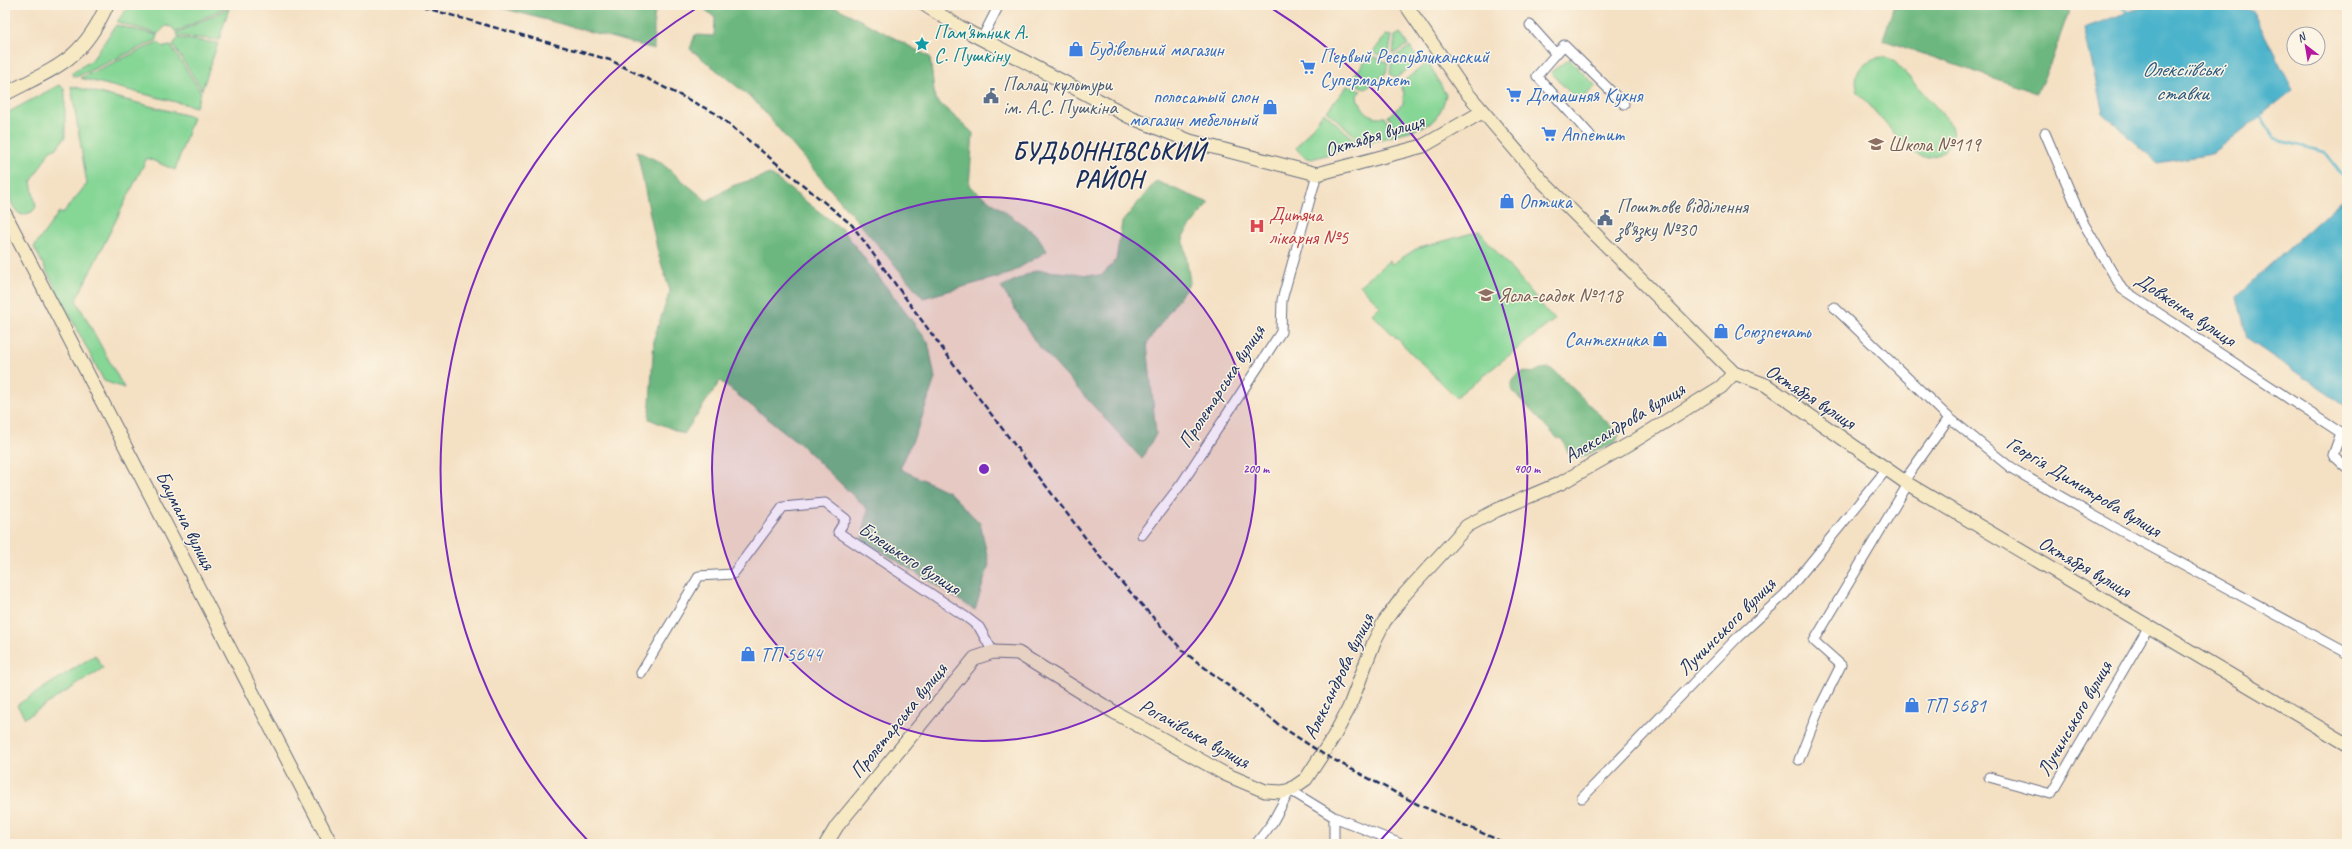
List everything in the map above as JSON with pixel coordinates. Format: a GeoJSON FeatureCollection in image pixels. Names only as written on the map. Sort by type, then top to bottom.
{"type":"FeatureCollection","features":[{"type":"Feature","properties":{"kind":"street"},"geometry":{"type":"LineString","coordinates":[[5,94],[75,55],[94,30],[107,5]]}},
{"type":"Feature","properties":{"kind":"street","name":"Октября вулиця"},"geometry":{"type":"LineString","coordinates":[[925,5],[982,38],[1130,117],[1174,136],[1317,174],[1423,146],[1482,112],[1543,182],[1734,374],[1766,385],[1906,483],[2347,744]]}},
{"type":"Feature","properties":{"kind":"street"},"geometry":{"type":"LineString","coordinates":[[982,38],[999,5]]}},
{"type":"Feature","properties":{"kind":"street"},"geometry":{"type":"LineString","coordinates":[[1406,5],[1437,53],[1482,112]]}},
{"type":"Feature","properties":{"kind":"street"},"geometry":{"type":"LineString","coordinates":[[1530,26],[1556,54]]}},
{"type":"Feature","properties":{"kind":"street"},"geometry":{"type":"LineString","coordinates":[[1590,135],[1537,76],[1564,45],[1624,104]]}},
{"type":"Feature","properties":{"kind":"street","name":"Довженка вулиця"},"geometry":{"type":"LineString","coordinates":[[2044,133],[2084,224],[2122,290],[2344,435],[2333,455],[2347,468]]}},
{"type":"Feature","properties":{"kind":"street","name":"Пролетарська вулиця"},"geometry":{"type":"LineString","coordinates":[[1142,535],[1182,483],[1281,332],[1282,300],[1317,174]]}},
{"type":"Feature","properties":{"kind":"street","name":"Баумана вулиця"},"geometry":{"type":"LineString","coordinates":[[5,214],[331,844]]}},
{"type":"Feature","properties":{"kind":"street","name":"Георгія Димитрова вулиця"},"geometry":{"type":"LineString","coordinates":[[1834,307],[1949,418],[2011,468],[2114,527],[2347,653]]}},
{"type":"Feature","properties":{"kind":"street","name":"Александрова вулиця"},"geometry":{"type":"LineString","coordinates":[[1256,844],[1272,824],[1290,790],[1306,779],[1334,736],[1349,708],[1374,642],[1384,622],[1404,595],[1468,526],[1497,510],[1561,483],[1631,443],[1721,387],[1734,374]]}},
{"type":"Feature","properties":{"kind":"street"},"geometry":{"type":"LineString","coordinates":[[1798,760],[1819,709],[1841,665],[1814,641],[1906,483],[1949,418]]}},
{"type":"Feature","properties":{"kind":"street","name":"Лучинського вулиця"},"geometry":{"type":"LineString","coordinates":[[1582,798],[1737,638],[1785,594],[1886,470]]}},
{"type":"Feature","properties":{"kind":"street","name":"Білецького вулиця"},"geometry":{"type":"LineString","coordinates":[[641,673],[699,576],[733,574],[783,507],[825,503],[846,519],[838,532],[979,627],[993,652]]}},
{"type":"Feature","properties":{"kind":"street","name":"Лучинського вулиця"},"geometry":{"type":"LineString","coordinates":[[1989,777],[2051,794],[2149,626]]}},
{"type":"Feature","properties":{"kind":"street","name":"Пролетарська вулиця"},"geometry":{"type":"LineString","coordinates":[[826,844],[842,821],[975,658],[993,652],[1018,653]]}},
{"type":"Feature","properties":{"kind":"street","name":"Рогачівська вулиця"},"geometry":{"type":"LineString","coordinates":[[1018,653],[1114,712],[1225,774],[1265,791],[1282,792],[1290,790]]}},
{"type":"Feature","properties":{"kind":"street"},"geometry":{"type":"LineString","coordinates":[[1290,790],[1334,817],[1401,844]]}},
{"type":"Feature","properties":{"kind":"street"},"geometry":{"type":"LineString","coordinates":[[1334,817],[1334,844]]}},
{"type":"Feature","properties":{"kind":"green space"},"geometry":{"type":"Polygon","coordinates":[[[129,5],[230,5],[176,32],[172,27],[166,26],[158,34],[117,22],[129,5]]]}},
{"type":"Feature","properties":{"kind":"green space"},"geometry":{"type":"Polygon","coordinates":[[[491,5],[656,5],[654,18],[654,49],[491,5]]]}},
{"type":"Feature","properties":{"kind":"green space"},"geometry":{"type":"Polygon","coordinates":[[[700,5],[832,5],[930,57],[935,99],[973,133],[969,186],[1037,235],[1047,251],[1009,274],[923,298],[754,100],[690,49],[695,35],[714,36],[715,18],[700,5]]]}},
{"type":"Feature","properties":{"kind":"green space"},"geometry":{"type":"Polygon","coordinates":[[[1894,5],[2071,5],[2051,62],[2037,93],[1883,40],[1894,5]]]}},
{"type":"Feature","properties":{"kind":"green space"},"geometry":{"type":"Polygon","coordinates":[[[229,8],[219,40],[178,36],[177,33],[229,8]]]}},
{"type":"Feature","properties":{"kind":"green space"},"geometry":{"type":"Polygon","coordinates":[[[116,25],[157,35],[157,40],[76,77],[73,76],[72,73],[92,60],[116,25]]]}},
{"type":"Feature","properties":{"kind":"green space"},"geometry":{"type":"Polygon","coordinates":[[[1400,33],[1408,45],[1393,54],[1395,36],[1400,33]]]}},
{"type":"Feature","properties":{"kind":"green space"},"geometry":{"type":"Polygon","coordinates":[[[1386,35],[1392,36],[1388,59],[1373,52],[1386,35]]]}},
{"type":"Feature","properties":{"kind":"green space"},"geometry":{"type":"Polygon","coordinates":[[[178,38],[218,43],[202,90],[173,45],[178,38]]]}},
{"type":"Feature","properties":{"kind":"green space"},"geometry":{"type":"Polygon","coordinates":[[[158,42],[163,47],[171,46],[201,92],[196,107],[80,78],[158,42]]]}},
{"type":"Feature","properties":{"kind":"green space"},"geometry":{"type":"Polygon","coordinates":[[[1410,47],[1419,61],[1396,78],[1390,74],[1392,58],[1410,47]]]}},
{"type":"Feature","properties":{"kind":"green space"},"geometry":{"type":"Polygon","coordinates":[[[1370,55],[1388,63],[1386,73],[1366,89],[1350,81],[1370,55]]]}},
{"type":"Feature","properties":{"kind":"green space"},"geometry":{"type":"Polygon","coordinates":[[[1885,57],[1894,61],[1948,120],[1952,130],[1952,139],[1945,149],[1939,154],[1926,157],[1918,155],[1912,151],[1896,136],[1858,92],[1856,78],[1861,67],[1871,60],[1885,57]]]}},
{"type":"Feature","properties":{"kind":"green space"},"geometry":{"type":"Polygon","coordinates":[[[1569,59],[1596,86],[1578,102],[1551,72],[1569,59]]]}},
{"type":"Feature","properties":{"kind":"green space"},"geometry":{"type":"Polygon","coordinates":[[[1428,62],[1446,95],[1443,105],[1435,119],[1430,123],[1417,129],[1398,134],[1388,116],[1403,104],[1404,93],[1400,84],[1428,62]]]}},
{"type":"Feature","properties":{"kind":"green space"},"geometry":{"type":"Polygon","coordinates":[[[59,85],[64,88],[65,94],[65,137],[56,149],[51,149],[31,182],[36,207],[32,212],[22,215],[15,209],[10,199],[7,185],[5,170],[5,114],[59,85]]]}},
{"type":"Feature","properties":{"kind":"green space"},"geometry":{"type":"Polygon","coordinates":[[[1348,85],[1361,91],[1357,95],[1358,101],[1364,110],[1373,116],[1385,117],[1396,135],[1364,144],[1327,111],[1348,85]]]}},
{"type":"Feature","properties":{"kind":"green space"},"geometry":{"type":"Polygon","coordinates":[[[71,86],[193,117],[175,170],[147,158],[76,300],[124,388],[104,381],[34,247],[59,212],[62,214],[87,184],[71,86]]]}},
{"type":"Feature","properties":{"kind":"green space"},"geometry":{"type":"Polygon","coordinates":[[[1324,112],[1360,145],[1312,159],[1304,157],[1296,148],[1324,112]]]}},
{"type":"Feature","properties":{"kind":"green space"},"geometry":{"type":"Polygon","coordinates":[[[637,151],[660,162],[707,201],[732,186],[770,174],[843,230],[928,342],[935,378],[919,426],[900,469],[949,492],[980,523],[989,564],[975,610],[862,539],[868,510],[800,444],[720,381],[684,434],[649,419],[654,338],[670,291],[658,253],[637,151]]]}},
{"type":"Feature","properties":{"kind":"green space"},"geometry":{"type":"Polygon","coordinates":[[[1156,181],[1209,203],[1183,236],[1190,282],[1147,343],[1156,434],[1142,459],[1036,343],[1001,287],[1036,270],[1101,276],[1116,260],[1122,222],[1156,181]]]}},
{"type":"Feature","properties":{"kind":"green space"},"geometry":{"type":"Polygon","coordinates":[[[1479,231],[1554,320],[1456,397],[1372,314],[1380,306],[1360,285],[1389,261],[1392,264],[1416,249],[1479,231]]]}},
{"type":"Feature","properties":{"kind":"green space"},"geometry":{"type":"Polygon","coordinates":[[[1549,368],[1555,371],[1619,434],[1618,439],[1613,445],[1598,449],[1584,457],[1576,458],[1568,452],[1562,439],[1557,438],[1511,389],[1515,377],[1521,373],[1533,373],[1540,369],[1549,368]]]}},
{"type":"Feature","properties":{"kind":"green space"},"geometry":{"type":"Polygon","coordinates":[[[95,655],[103,668],[25,718],[17,705],[95,655]]]}},
{"type":"Feature","properties":{"kind":"water","name":"Олексіївські ставки"},"geometry":{"type":"Polygon","coordinates":[[[2148,5],[2239,5],[2253,12],[2293,90],[2212,154],[2158,163],[2103,113],[2084,28],[2148,5]]]}},
{"type":"Feature","properties":{"kind":"water"},"geometry":{"type":"Polygon","coordinates":[[[2347,195],[2347,407],[2247,339],[2237,296],[2347,195]]]}},
{"type":"Feature","properties":{"kind":"waterway"},"geometry":{"type":"LineString","coordinates":[[2118,5],[2131,13]]}},
{"type":"Feature","properties":{"kind":"waterway"},"geometry":{"type":"LineString","coordinates":[[2258,113],[2274,139],[2324,152],[2347,181]]}},
{"type":"Feature","properties":{"kind":"railway"},"geometry":{"type":"LineString","coordinates":[[415,5],[610,60],[715,113],[852,225],[972,389],[1107,566],[1183,651],[1282,727],[1323,754],[1417,804],[1507,844]]}},
{"type":"Feature","properties":{"kind":"place","name":"Пам'ятник А. С. Пушкіну"},"geometry":{"type":"Point","coordinates":[922,44]}},
{"type":"Feature","properties":{"kind":"place","name":"Будівельний магазин"},"geometry":{"type":"Point","coordinates":[1076,49]}},
{"type":"Feature","properties":{"kind":"place","name":"Первый Республиканский Супермаркет"},"geometry":{"type":"Point","coordinates":[1308,67]}},
{"type":"Feature","properties":{"kind":"place","name":"Домашняя Кухня"},"geometry":{"type":"Point","coordinates":[1514,95]}},
{"type":"Feature","properties":{"kind":"place","name":"Палац культури ім. А.С. Пушкіна"},"geometry":{"type":"Point","coordinates":[991,96]}},
{"type":"Feature","properties":{"kind":"place","name":"полосатый слон магазин мебельный"},"geometry":{"type":"Point","coordinates":[1270,107]}},
{"type":"Feature","properties":{"kind":"place","name":"Аппетит"},"geometry":{"type":"Point","coordinates":[1549,134]}},
{"type":"Feature","properties":{"kind":"place","name":"Школа №119"},"geometry":{"type":"Point","coordinates":[1876,144]}},
{"type":"Feature","properties":{"kind":"place","name":"Оптика"},"geometry":{"type":"Point","coordinates":[1507,201]}},
{"type":"Feature","properties":{"kind":"place","name":"Поштове відділення зв'язку №30"},"geometry":{"type":"Point","coordinates":[1605,218]}},
{"type":"Feature","properties":{"kind":"place","name":"Дитяча лікарня №5"},"geometry":{"type":"Point","coordinates":[1257,226]}},
{"type":"Feature","properties":{"kind":"place","name":"Ясла-садок №118"},"geometry":{"type":"Point","coordinates":[1486,295]}},
{"type":"Feature","properties":{"kind":"place","name":"Союзпечать"},"geometry":{"type":"Point","coordinates":[1721,331]}},
{"type":"Feature","properties":{"kind":"place","name":"Сантехника"},"geometry":{"type":"Point","coordinates":[1660,339]}},
{"type":"Feature","properties":{"kind":"place","name":"ТП 5644"},"geometry":{"type":"Point","coordinates":[748,654]}},
{"type":"Feature","properties":{"kind":"place","name":"ТП 5681"},"geometry":{"type":"Point","coordinates":[1912,705]}},
{"type":"Feature","properties":{"kind":"district","name":"БУДЬОННІВСЬКИЙ РАЙОН"},"geometry":{"type":"Point","coordinates":[1109,165]}}]}
